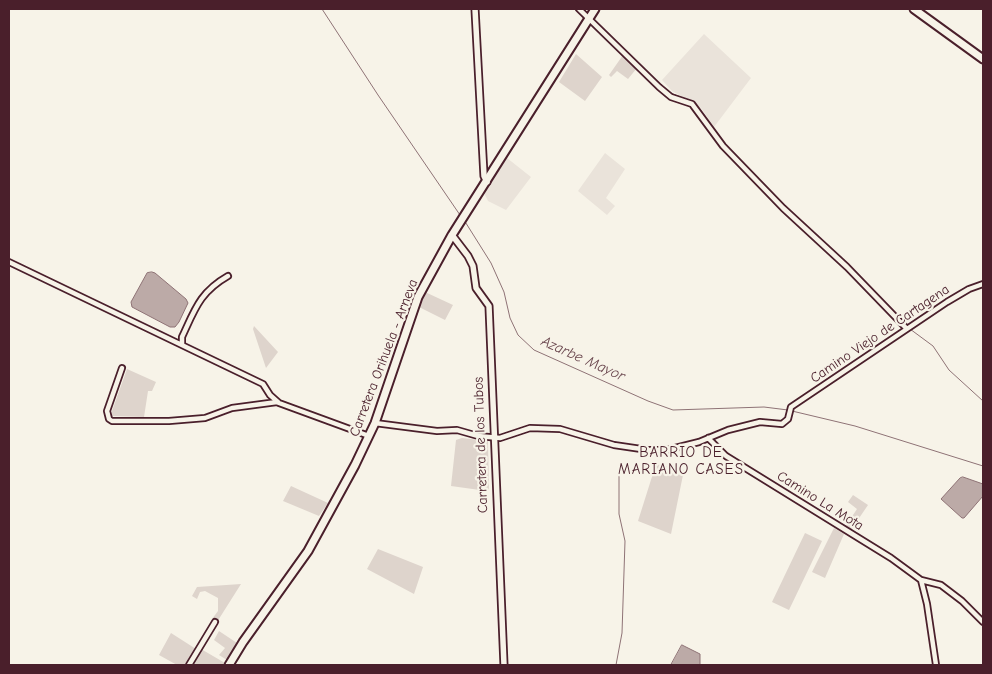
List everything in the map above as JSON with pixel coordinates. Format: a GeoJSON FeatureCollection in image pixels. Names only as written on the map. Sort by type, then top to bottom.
{"type":"FeatureCollection","features":[{"type":"Feature","properties":{"kind":"main road"},"geometry":{"type":"LineString","coordinates":[[914,9],[983,59]]}},
{"type":"Feature","properties":{"kind":"main road","name":"Carretera Orihuela - Arneva"},"geometry":{"type":"LineString","coordinates":[[229,665],[243,642],[308,551],[333,508],[375,423],[418,297],[452,235],[591,15]]}},
{"type":"Feature","properties":{"kind":"street"},"geometry":{"type":"LineString","coordinates":[[476,9],[484,176],[487,182]]}},
{"type":"Feature","properties":{"kind":"street"},"geometry":{"type":"LineString","coordinates":[[579,9],[591,15],[659,87],[671,97],[692,104],[722,146],[783,208],[847,267],[906,328]]}},
{"type":"Feature","properties":{"kind":"street","name":"Carretera de los Tubos"},"geometry":{"type":"LineString","coordinates":[[452,235],[468,256],[473,266],[476,288],[488,306],[504,665]]}},
{"type":"Feature","properties":{"kind":"street"},"geometry":{"type":"LineString","coordinates":[[9,262],[264,384],[270,395],[277,402],[288,408],[369,436]]}},
{"type":"Feature","properties":{"kind":"street"},"geometry":{"type":"LineString","coordinates":[[182,344],[182,337],[199,300],[228,276]]}},
{"type":"Feature","properties":{"kind":"street","name":"Camino Viejo de Cartagena"},"geometry":{"type":"LineString","coordinates":[[708,438],[728,430],[760,422],[782,424],[788,419],[791,407],[906,328],[958,295],[983,284]]}},
{"type":"Feature","properties":{"kind":"street"},"geometry":{"type":"LineString","coordinates":[[122,368],[107,411],[109,419],[112,421],[169,421],[206,418],[232,408],[277,402]]}},
{"type":"Feature","properties":{"kind":"street"},"geometry":{"type":"LineString","coordinates":[[375,423],[437,432],[457,430],[478,436],[493,437],[506,436],[530,428],[560,429],[614,444],[657,450],[674,449],[708,438]]}},
{"type":"Feature","properties":{"kind":"street","name":"Camino La Mota"},"geometry":{"type":"LineString","coordinates":[[708,438],[726,456],[891,558],[921,580],[941,585],[962,601],[983,622]]}},
{"type":"Feature","properties":{"kind":"street"},"geometry":{"type":"LineString","coordinates":[[921,580],[927,604],[936,665]]}},
{"type":"Feature","properties":{"kind":"street"},"geometry":{"type":"LineString","coordinates":[[189,665],[215,622]]}},
{"type":"Feature","properties":{"kind":"shaded area"},"geometry":{"type":"Polygon","coordinates":[[[704,34],[751,78],[714,127],[701,108],[672,91],[662,80],[704,34]]]}},
{"type":"Feature","properties":{"kind":"shaded area"},"geometry":{"type":"Polygon","coordinates":[[[576,54],[602,77],[585,101],[559,82],[576,54]]]}},
{"type":"Feature","properties":{"kind":"shaded area"},"geometry":{"type":"Polygon","coordinates":[[[623,55],[637,68],[628,79],[617,71],[611,77],[609,75],[623,55]]]}},
{"type":"Feature","properties":{"kind":"shaded area"},"geometry":{"type":"Polygon","coordinates":[[[605,153],[625,169],[606,198],[615,206],[607,215],[578,191],[605,153]]]}},
{"type":"Feature","properties":{"kind":"shaded area"},"geometry":{"type":"Polygon","coordinates":[[[507,158],[531,177],[506,210],[488,201],[484,193],[507,158]]]}},
{"type":"Feature","properties":{"kind":"shaded area"},"geometry":{"type":"Polygon","coordinates":[[[152,272],[186,299],[188,303],[175,327],[170,327],[132,307],[131,302],[147,273],[152,272]]]}},
{"type":"Feature","properties":{"kind":"shaded area"},"geometry":{"type":"Polygon","coordinates":[[[425,292],[453,305],[445,320],[419,307],[425,292]]]}},
{"type":"Feature","properties":{"kind":"shaded area"},"geometry":{"type":"Polygon","coordinates":[[[254,326],[278,352],[266,368],[253,329],[254,326]]]}},
{"type":"Feature","properties":{"kind":"shaded area"},"geometry":{"type":"Polygon","coordinates":[[[127,369],[156,382],[152,391],[148,391],[144,417],[112,416],[112,411],[127,369]]]}},
{"type":"Feature","properties":{"kind":"shaded area"},"geometry":{"type":"Polygon","coordinates":[[[462,438],[488,441],[489,489],[487,491],[451,486],[456,440],[462,438]]]}},
{"type":"Feature","properties":{"kind":"shaded area"},"geometry":{"type":"Polygon","coordinates":[[[656,464],[684,470],[671,534],[638,521],[656,464]]]}},
{"type":"Feature","properties":{"kind":"shaded area"},"geometry":{"type":"Polygon","coordinates":[[[963,477],[983,484],[983,496],[962,518],[941,499],[963,477]]]}},
{"type":"Feature","properties":{"kind":"shaded area"},"geometry":{"type":"Polygon","coordinates":[[[291,486],[328,503],[319,516],[283,501],[291,486]]]}},
{"type":"Feature","properties":{"kind":"shaded area"},"geometry":{"type":"Polygon","coordinates":[[[853,495],[868,505],[851,530],[845,527],[857,509],[848,502],[853,495]]]}},
{"type":"Feature","properties":{"kind":"shaded area"},"geometry":{"type":"Polygon","coordinates":[[[834,528],[844,534],[825,578],[812,572],[834,528]]]}},
{"type":"Feature","properties":{"kind":"shaded area"},"geometry":{"type":"Polygon","coordinates":[[[805,533],[822,541],[789,610],[772,602],[805,533]]]}},
{"type":"Feature","properties":{"kind":"shaded area"},"geometry":{"type":"Polygon","coordinates":[[[378,549],[423,567],[414,594],[367,569],[378,549]]]}},
{"type":"Feature","properties":{"kind":"shaded area"},"geometry":{"type":"Polygon","coordinates":[[[241,584],[217,622],[212,619],[218,611],[218,598],[205,591],[200,592],[197,599],[192,596],[197,587],[241,584]]]}},
{"type":"Feature","properties":{"kind":"shaded area"},"geometry":{"type":"Polygon","coordinates":[[[219,631],[237,643],[227,660],[219,655],[225,648],[214,640],[219,631]]]}},
{"type":"Feature","properties":{"kind":"shaded area"},"geometry":{"type":"Polygon","coordinates":[[[171,633],[196,649],[186,665],[177,665],[159,655],[171,633]]]}},
{"type":"Feature","properties":{"kind":"shaded area"},"geometry":{"type":"Polygon","coordinates":[[[682,645],[700,654],[700,665],[671,665],[682,645]]]}},
{"type":"Feature","properties":{"kind":"shaded area"},"geometry":{"type":"Polygon","coordinates":[[[201,649],[225,663],[223,665],[192,665],[201,649]]]}},
{"type":"Feature","properties":{"kind":"waterway","name":"Azarbe Mayor"},"geometry":{"type":"LineString","coordinates":[[322,9],[460,215]]}},
{"type":"Feature","properties":{"kind":"waterway"},"geometry":{"type":"LineString","coordinates":[[582,9],[588,14]]}},
{"type":"Feature","properties":{"kind":"waterway"},"geometry":{"type":"LineString","coordinates":[[593,19],[659,84]]}},
{"type":"Feature","properties":{"kind":"waterway"},"geometry":{"type":"LineString","coordinates":[[668,92],[693,102],[727,147]]}},
{"type":"Feature","properties":{"kind":"waterway","name":"Azarbe Mayor"},"geometry":{"type":"LineString","coordinates":[[464,220],[491,263],[504,292],[510,318],[518,335],[534,350],[648,401],[673,410],[764,407],[788,410]]}},
{"type":"Feature","properties":{"kind":"waterway"},"geometry":{"type":"LineString","coordinates":[[910,329],[933,346],[949,370],[983,401]]}},
{"type":"Feature","properties":{"kind":"waterway","name":"Azarbe Mayor"},"geometry":{"type":"LineString","coordinates":[[792,411],[855,426],[983,466]]}},
{"type":"Feature","properties":{"kind":"waterway"},"geometry":{"type":"LineString","coordinates":[[616,665],[622,633],[625,541],[619,514],[619,466]]}},
{"type":"Feature","properties":{"kind":"district","name":"BARRIO DE MARIANO CASES"},"geometry":{"type":"Point","coordinates":[681,462]}}]}
